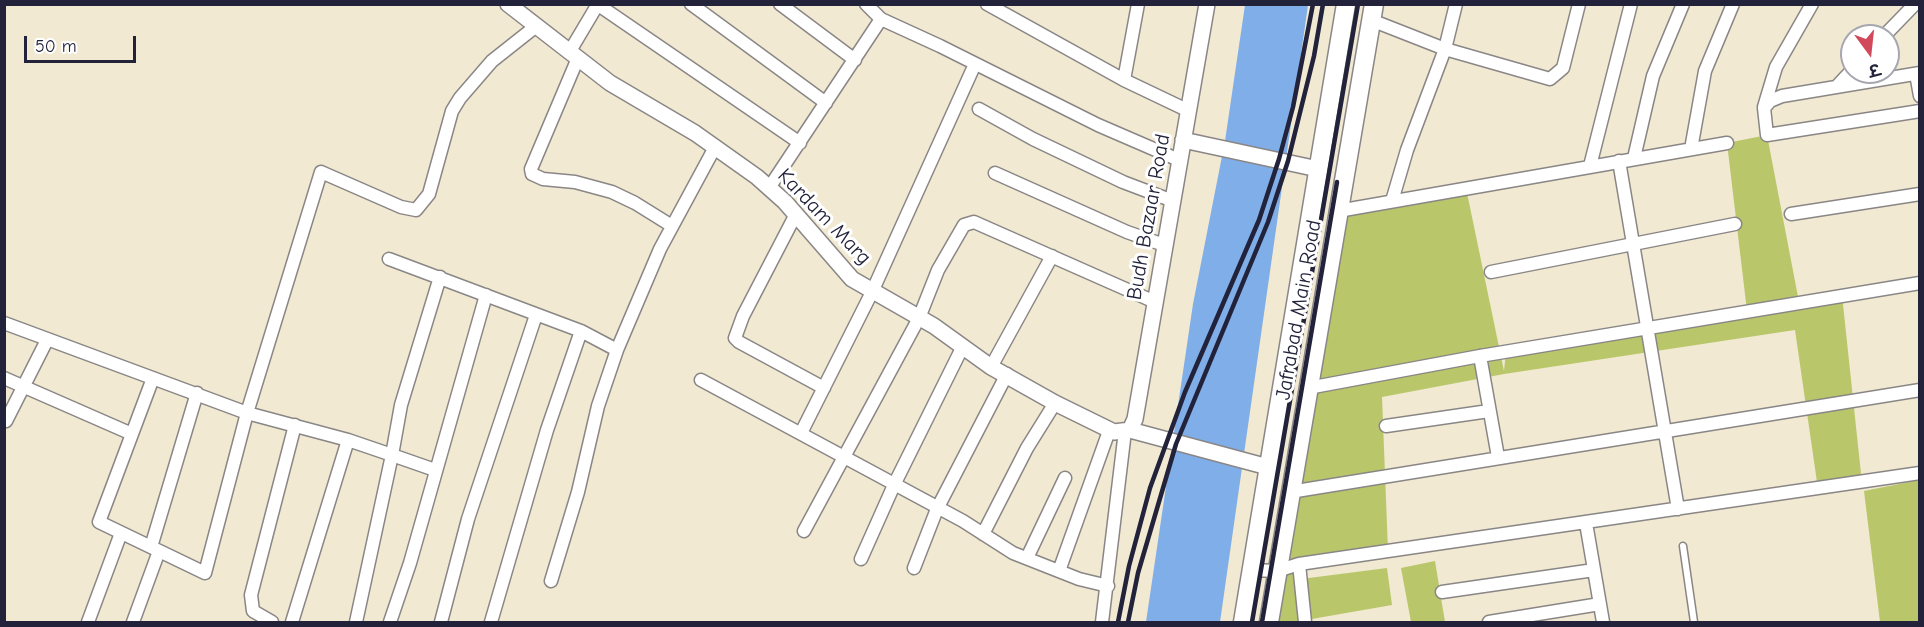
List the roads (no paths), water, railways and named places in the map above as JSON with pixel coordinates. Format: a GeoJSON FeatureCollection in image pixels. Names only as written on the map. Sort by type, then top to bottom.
{"type":"FeatureCollection","features":[{"type":"Feature","properties":{"kind":"main road","name":"Jafrabad Main Road"},"geometry":{"type":"LineString","coordinates":[[1243,622],[1346,4]]}},
{"type":"Feature","properties":{"kind":"main road","name":"Jafrabad Main Road"},"geometry":{"type":"LineString","coordinates":[[1269,622],[1373,12]]}},
{"type":"Feature","properties":{"kind":"street","name":"Kardam Marg"},"geometry":{"type":"LineString","coordinates":[[508,4],[610,83],[695,133],[769,188],[796,214],[836,264],[852,279],[919,318],[991,367],[1055,403],[1121,431],[1268,466]]}},
{"type":"Feature","properties":{"kind":"street"},"geometry":{"type":"LineString","coordinates":[[692,4],[826,103]]}},
{"type":"Feature","properties":{"kind":"street"},"geometry":{"type":"LineString","coordinates":[[780,4],[855,60]]}},
{"type":"Feature","properties":{"kind":"street"},"geometry":{"type":"LineString","coordinates":[[866,4],[881,19],[1098,125],[1179,160]]}},
{"type":"Feature","properties":{"kind":"street"},"geometry":{"type":"LineString","coordinates":[[987,4],[1124,80],[1189,111]]}},
{"type":"Feature","properties":{"kind":"street"},"geometry":{"type":"LineString","coordinates":[[1124,80],[1138,4]]}},
{"type":"Feature","properties":{"kind":"street","name":"Budh Bazaar Road"},"geometry":{"type":"LineString","coordinates":[[1121,431],[1135,419],[1207,4]]}},
{"type":"Feature","properties":{"kind":"street"},"geometry":{"type":"LineString","coordinates":[[1392,201],[1407,150],[1445,49],[1456,4]]}},
{"type":"Feature","properties":{"kind":"street"},"geometry":{"type":"LineString","coordinates":[[1373,12],[1445,49],[1550,79],[1563,68],[1579,4]]}},
{"type":"Feature","properties":{"kind":"street"},"geometry":{"type":"LineString","coordinates":[[1590,166],[1631,4]]}},
{"type":"Feature","properties":{"kind":"street"},"geometry":{"type":"LineString","coordinates":[[1634,158],[1653,76],[1683,4]]}},
{"type":"Feature","properties":{"kind":"street"},"geometry":{"type":"LineString","coordinates":[[1691,149],[1705,71],[1733,4]]}},
{"type":"Feature","properties":{"kind":"street"},"geometry":{"type":"LineString","coordinates":[[1812,4],[1776,67],[1764,108],[1767,135],[1920,111]]}},
{"type":"Feature","properties":{"kind":"street"},"geometry":{"type":"LineString","coordinates":[[1896,24],[1915,4]]}},
{"type":"Feature","properties":{"kind":"street"},"geometry":{"type":"LineString","coordinates":[[672,226],[612,192],[575,182],[543,179],[532,174],[531,169],[574,54],[597,5],[800,143]]}},
{"type":"Feature","properties":{"kind":"street"},"geometry":{"type":"LineString","coordinates":[[769,188],[881,19]]}},
{"type":"Feature","properties":{"kind":"street"},"geometry":{"type":"LineString","coordinates":[[153,378],[99,522],[205,573],[247,413],[321,172],[401,207],[416,210],[429,194],[452,111],[460,98],[492,61],[535,27]]}},
{"type":"Feature","properties":{"kind":"street"},"geometry":{"type":"LineString","coordinates":[[801,433],[872,292],[975,64]]}},
{"type":"Feature","properties":{"kind":"street"},"geometry":{"type":"LineString","coordinates":[[1764,108],[1770,101],[1782,96],[1918,73],[1920,96]]}},
{"type":"Feature","properties":{"kind":"street"},"geometry":{"type":"LineString","coordinates":[[979,109],[1033,139],[1122,182],[1173,201]]}},
{"type":"Feature","properties":{"kind":"street"},"geometry":{"type":"LineString","coordinates":[[1183,140],[1318,169]]}},
{"type":"Feature","properties":{"kind":"street"},"geometry":{"type":"LineString","coordinates":[[1338,211],[1727,143]]}},
{"type":"Feature","properties":{"kind":"street"},"geometry":{"type":"LineString","coordinates":[[551,580],[578,492],[598,406],[617,350],[672,226],[714,149]]}},
{"type":"Feature","properties":{"kind":"street"},"geometry":{"type":"LineString","coordinates":[[1619,161],[1678,509]]}},
{"type":"Feature","properties":{"kind":"street"},"geometry":{"type":"LineString","coordinates":[[995,173],[1127,232],[1164,245]]}},
{"type":"Feature","properties":{"kind":"street"},"geometry":{"type":"LineString","coordinates":[[1791,214],[1920,194]]}},
{"type":"Feature","properties":{"kind":"street"},"geometry":{"type":"LineString","coordinates":[[796,214],[743,316],[735,338],[824,388]]}},
{"type":"Feature","properties":{"kind":"street"},"geometry":{"type":"LineString","coordinates":[[804,531],[846,458],[919,318],[938,270],[964,225],[974,222],[1155,302]]}},
{"type":"Feature","properties":{"kind":"street"},"geometry":{"type":"LineString","coordinates":[[1491,272],[1735,224]]}},
{"type":"Feature","properties":{"kind":"street"},"geometry":{"type":"LineString","coordinates":[[991,367],[1052,256]]}},
{"type":"Feature","properties":{"kind":"street"},"geometry":{"type":"LineString","coordinates":[[389,259],[581,331],[617,350]]}},
{"type":"Feature","properties":{"kind":"street"},"geometry":{"type":"LineString","coordinates":[[356,622],[401,405],[440,277]]}},
{"type":"Feature","properties":{"kind":"street"},"geometry":{"type":"LineString","coordinates":[[1308,388],[1480,356],[1920,282]]}},
{"type":"Feature","properties":{"kind":"street"},"geometry":{"type":"LineString","coordinates":[[390,622],[486,295]]}},
{"type":"Feature","properties":{"kind":"street"},"geometry":{"type":"LineString","coordinates":[[441,622],[468,519],[536,315]]}},
{"type":"Feature","properties":{"kind":"street"},"geometry":{"type":"LineString","coordinates":[[4,323],[247,413],[348,440],[435,470]]}},
{"type":"Feature","properties":{"kind":"street"},"geometry":{"type":"LineString","coordinates":[[491,622],[547,430],[581,331]]}},
{"type":"Feature","properties":{"kind":"street"},"geometry":{"type":"LineString","coordinates":[[6,421],[47,340]]}},
{"type":"Feature","properties":{"kind":"street"},"geometry":{"type":"LineString","coordinates":[[861,559],[894,485],[963,346]]}},
{"type":"Feature","properties":{"kind":"street"},"geometry":{"type":"LineString","coordinates":[[1480,356],[1498,457]]}},
{"type":"Feature","properties":{"kind":"street"},"geometry":{"type":"LineString","coordinates":[[914,568],[937,509],[1007,374]]}},
{"type":"Feature","properties":{"kind":"street"},"geometry":{"type":"LineString","coordinates":[[4,378],[132,434]]}},
{"type":"Feature","properties":{"kind":"street"},"geometry":{"type":"LineString","coordinates":[[701,380],[983,534],[1012,553],[1108,586]]}},
{"type":"Feature","properties":{"kind":"street"},"geometry":{"type":"LineString","coordinates":[[1290,492],[1665,429],[1920,390]]}},
{"type":"Feature","properties":{"kind":"street"},"geometry":{"type":"LineString","coordinates":[[133,622],[197,393]]}},
{"type":"Feature","properties":{"kind":"street"},"geometry":{"type":"LineString","coordinates":[[983,534],[1027,448],[1055,403]]}},
{"type":"Feature","properties":{"kind":"street"},"geometry":{"type":"LineString","coordinates":[[1386,426],[1489,411]]}},
{"type":"Feature","properties":{"kind":"street"},"geometry":{"type":"LineString","coordinates":[[272,622],[253,611],[251,595],[295,425]]}},
{"type":"Feature","properties":{"kind":"street"},"geometry":{"type":"LineString","coordinates":[[1059,571],[1121,431]]}},
{"type":"Feature","properties":{"kind":"street"},"geometry":{"type":"LineString","coordinates":[[1102,622],[1108,586],[1121,431]]}},
{"type":"Feature","properties":{"kind":"street"},"geometry":{"type":"LineString","coordinates":[[292,622],[348,440]]}},
{"type":"Feature","properties":{"kind":"street"},"geometry":{"type":"LineString","coordinates":[[1251,570],[1277,571],[1299,564],[1920,473]]}},
{"type":"Feature","properties":{"kind":"street"},"geometry":{"type":"LineString","coordinates":[[1027,558],[1065,478]]}},
{"type":"Feature","properties":{"kind":"street"},"geometry":{"type":"LineString","coordinates":[[1586,523],[1603,622]]}},
{"type":"Feature","properties":{"kind":"street"},"geometry":{"type":"LineString","coordinates":[[88,622],[121,533]]}},
{"type":"Feature","properties":{"kind":"street"},"geometry":{"type":"LineString","coordinates":[[1299,564],[1305,622]]}},
{"type":"Feature","properties":{"kind":"street"},"geometry":{"type":"LineString","coordinates":[[1442,592],[1594,570]]}},
{"type":"Feature","properties":{"kind":"street"},"geometry":{"type":"LineString","coordinates":[[1489,622],[1600,604]]}},
{"type":"Feature","properties":{"kind":"lane"},"geometry":{"type":"LineString","coordinates":[[1683,546],[1694,622]]}},
{"type":"Feature","properties":{"kind":"water"},"geometry":{"type":"Polygon","coordinates":[[[1245,5],[1308,5],[1220,622],[1146,622],[1193,304],[1225,141],[1245,5]]]}},
{"type":"Feature","properties":{"kind":"railway"},"geometry":{"type":"LineString","coordinates":[[1118,622],[1129,566],[1150,488],[1185,392],[1259,220],[1279,159],[1293,107],[1313,4]]}},
{"type":"Feature","properties":{"kind":"railway"},"geometry":{"type":"LineString","coordinates":[[1128,622],[1138,573],[1176,444],[1268,222],[1288,161],[1314,56],[1323,4]]}},
{"type":"Feature","properties":{"kind":"railway"},"geometry":{"type":"LineString","coordinates":[[1252,622],[1358,4]]}},
{"type":"Feature","properties":{"kind":"railway"},"geometry":{"type":"LineString","coordinates":[[1262,622],[1337,182]]}}]}
